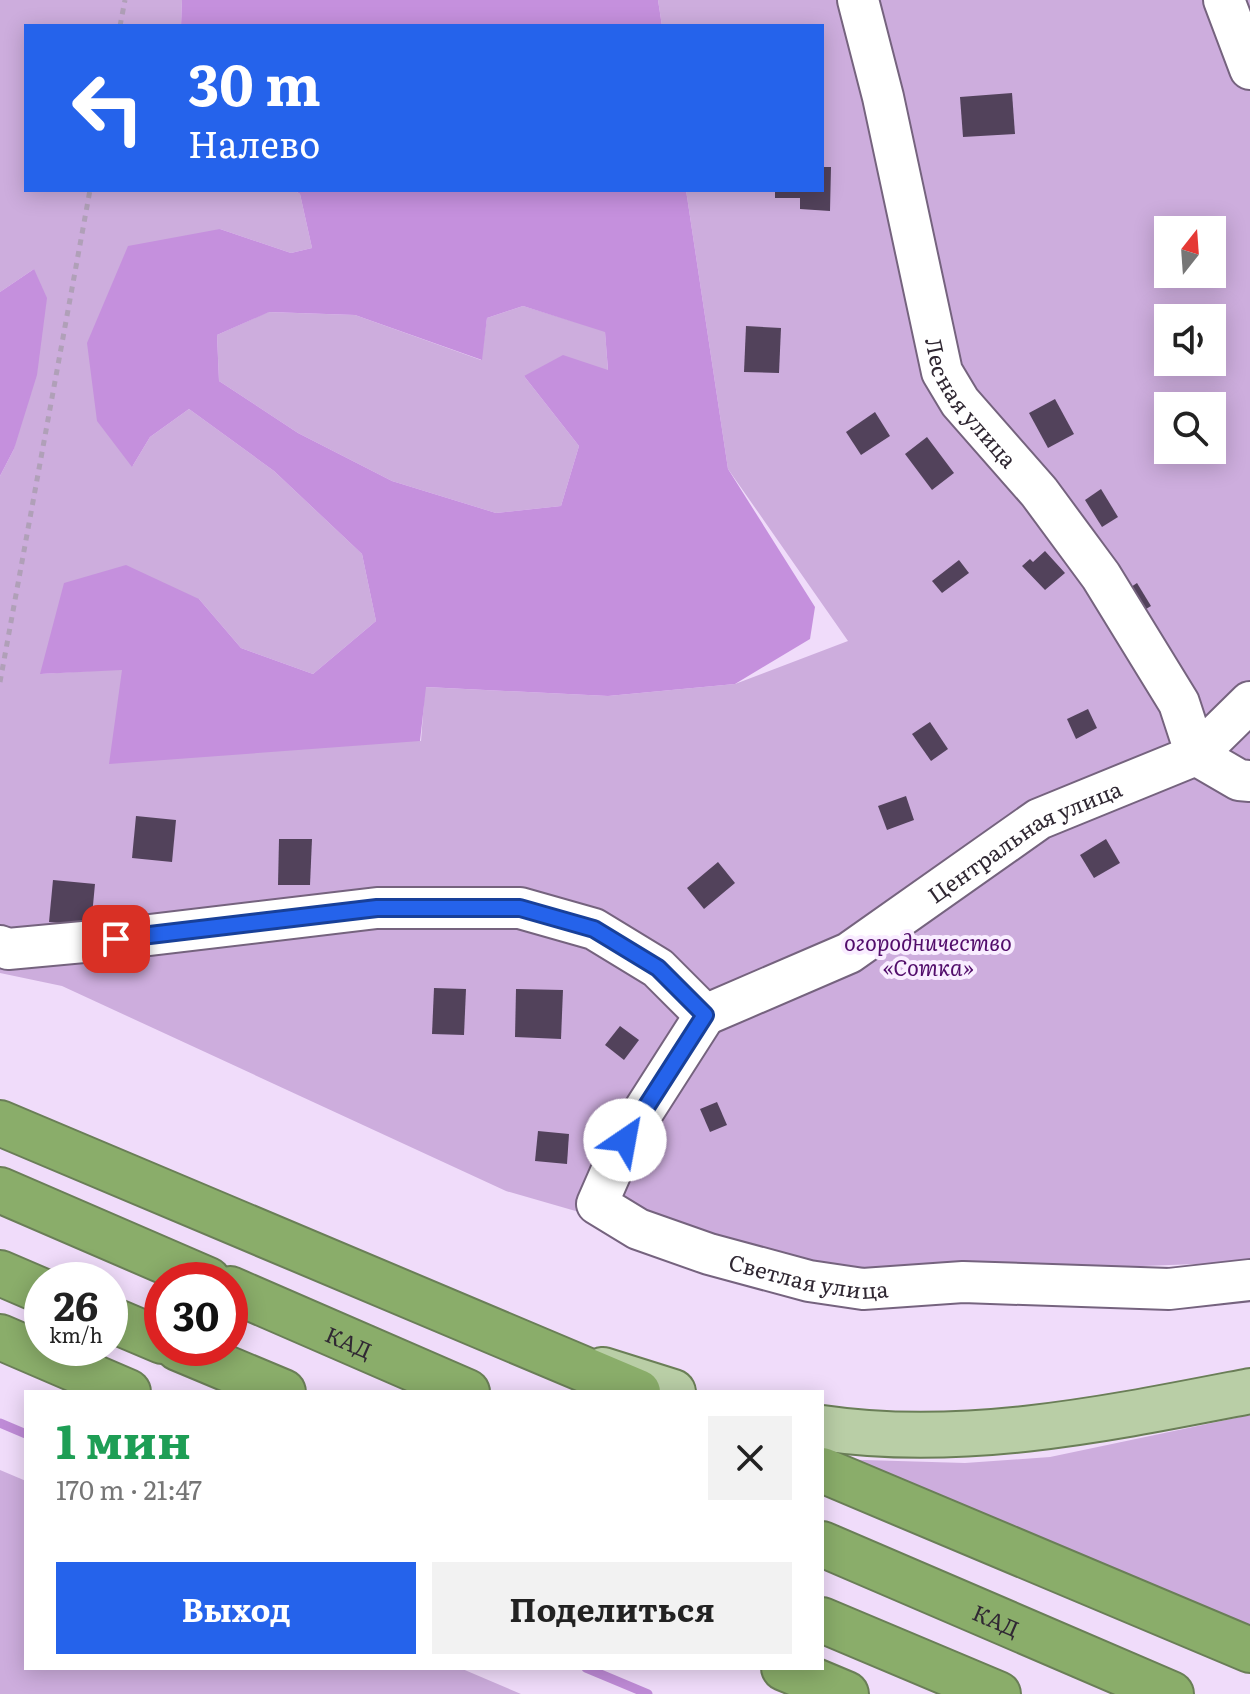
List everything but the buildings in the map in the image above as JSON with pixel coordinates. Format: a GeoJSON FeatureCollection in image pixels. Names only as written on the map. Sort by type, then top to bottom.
{"type":"FeatureCollection","features":[{"type":"Feature","properties":{"kind":"highway"},"geometry":{"type":"LineString","coordinates":[[0,1123],[633,1390]]}},
{"type":"Feature","properties":{"kind":"highway"},"geometry":{"type":"LineString","coordinates":[[0,1190],[166,1262]]}},
{"type":"Feature","properties":{"kind":"highway"},"geometry":{"type":"LineString","coordinates":[[0,1273],[24,1283]]}},
{"type":"Feature","properties":{"kind":"highway","name":"КАД"},"geometry":{"type":"LineString","coordinates":[[248,1297],[462,1390]]}},
{"type":"Feature","properties":{"kind":"highway"},"geometry":{"type":"LineString","coordinates":[[0,1337],[123,1390]]}},
{"type":"Feature","properties":{"kind":"highway"},"geometry":{"type":"LineString","coordinates":[[221,1366],[278,1390]]}},
{"type":"Feature","properties":{"kind":"highway"},"geometry":{"type":"LineString","coordinates":[[824,1471],[1250,1650]]}},
{"type":"Feature","properties":{"kind":"highway","name":"КАД"},"geometry":{"type":"LineString","coordinates":[[824,1545],[1171,1694]]}},
{"type":"Feature","properties":{"kind":"highway"},"geometry":{"type":"LineString","coordinates":[[824,1621],[998,1694]]}},
{"type":"Feature","properties":{"kind":"highway"},"geometry":{"type":"LineString","coordinates":[[789,1670],[846,1694]]}},
{"type":"Feature","properties":{"kind":"main road"},"geometry":{"type":"LineString","coordinates":[[532,1347],[667,1390]]}},
{"type":"Feature","properties":{"kind":"main road"},"geometry":{"type":"LineString","coordinates":[[824,1428],[914,1436],[1039,1427],[1123,1416],[1250,1391]]}},
{"type":"Feature","properties":{"kind":"street","name":"Лесная улица"},"geometry":{"type":"LineString","coordinates":[[858,0],[883,97],[942,372],[960,402],[1039,492],[1101,576],[1179,703],[1196,755]]}},
{"type":"Feature","properties":{"kind":"street"},"geometry":{"type":"LineString","coordinates":[[1224,0],[1250,69]]}},
{"type":"Feature","properties":{"kind":"street","name":"Центральная улица"},"geometry":{"type":"LineString","coordinates":[[705,1015],[849,953],[1039,819],[1196,755],[1250,702]]}},
{"type":"Feature","properties":{"kind":"street"},"geometry":{"type":"LineString","coordinates":[[1196,755],[1239,780],[1250,781]]}},
{"type":"Feature","properties":{"kind":"street"},"geometry":{"type":"LineString","coordinates":[[0,946],[8,949],[116,939],[377,908],[520,908],[594,929],[658,968],[705,1015]]}},
{"type":"Feature","properties":{"kind":"street","name":"Светлая улица"},"geometry":{"type":"LineString","coordinates":[[705,1015],[625,1140],[597,1204],[638,1229],[744,1265],[809,1281],[863,1289],[963,1282],[1169,1289],[1250,1280]]}},
{"type":"Feature","properties":{"kind":"path"},"geometry":{"type":"LineString","coordinates":[[120,24],[125,0]]}},
{"type":"Feature","properties":{"kind":"path"},"geometry":{"type":"LineString","coordinates":[[0,682],[90,192]]}},
{"type":"Feature","properties":{"kind":"green space","name":"огородничество «Сотка»"},"geometry":{"type":"Polygon","coordinates":[[[0,0],[182,0],[181,24],[24,24],[24,192],[300,194],[312,248],[291,253],[220,229],[132,467],[150,437],[189,409],[274,471],[362,554],[376,621],[313,674],[241,648],[199,599],[41,674],[122,669],[421,741],[425,687],[608,696],[735,684],[848,641],[728,469],[686,192],[824,192],[824,24],[662,24],[658,0],[1250,0],[1250,1262],[873,1276],[638,1229],[506,1191],[62,986],[0,973],[0,476],[14,449],[34,269],[0,292],[0,0]]]}},
{"type":"Feature","properties":{"kind":"green space"},"geometry":{"type":"Polygon","coordinates":[[[523,306],[605,331],[608,371],[524,376],[579,446],[561,506],[496,513],[392,481],[298,433],[219,381],[217,335],[268,312],[355,315],[481,360],[487,318],[523,306]]]}},
{"type":"Feature","properties":{"kind":"green space"},"geometry":{"type":"Polygon","coordinates":[[[1250,1415],[1250,1636],[831,1459],[965,1463],[1050,1457],[1250,1415]]]}},
{"type":"Feature","properties":{"kind":"green space"},"geometry":{"type":"Polygon","coordinates":[[[0,1470],[24,1480],[24,1670],[465,1670],[521,1694],[0,1694],[0,1470]]]}},
{"type":"Feature","properties":{"kind":"shaded area"},"geometry":{"type":"Polygon","coordinates":[[[182,0],[658,0],[662,24],[181,24],[182,0]]]}},
{"type":"Feature","properties":{"kind":"shaded area"},"geometry":{"type":"Polygon","coordinates":[[[297,192],[686,192],[728,469],[815,607],[810,639],[735,684],[608,696],[426,687],[420,741],[109,764],[122,670],[40,674],[64,583],[126,565],[199,599],[241,648],[313,674],[376,621],[362,554],[274,471],[189,409],[150,437],[132,467],[97,421],[87,343],[128,246],[220,229],[291,253],[312,248],[297,192]],[[523,306],[487,318],[482,360],[355,315],[269,312],[217,335],[219,381],[298,433],[392,481],[496,513],[561,506],[579,446],[524,376],[563,355],[608,370],[605,332],[523,306]]]}},
{"type":"Feature","properties":{"kind":"shaded area"},"geometry":{"type":"Polygon","coordinates":[[[34,269],[47,298],[37,375],[14,449],[0,476],[0,292],[34,269]]]}},
{"type":"Feature","properties":{"kind":"waterway"},"geometry":{"type":"LineString","coordinates":[[0,1423],[24,1433]]}},
{"type":"Feature","properties":{"kind":"waterway"},"geometry":{"type":"LineString","coordinates":[[591,1670],[648,1694]]}},
{"type":"Feature","properties":{"kind":"route"},"geometry":{"type":"LineString","coordinates":[[116,939],[377,908],[520,908],[594,929],[658,968],[705,1015],[625,1140]]}}]}
